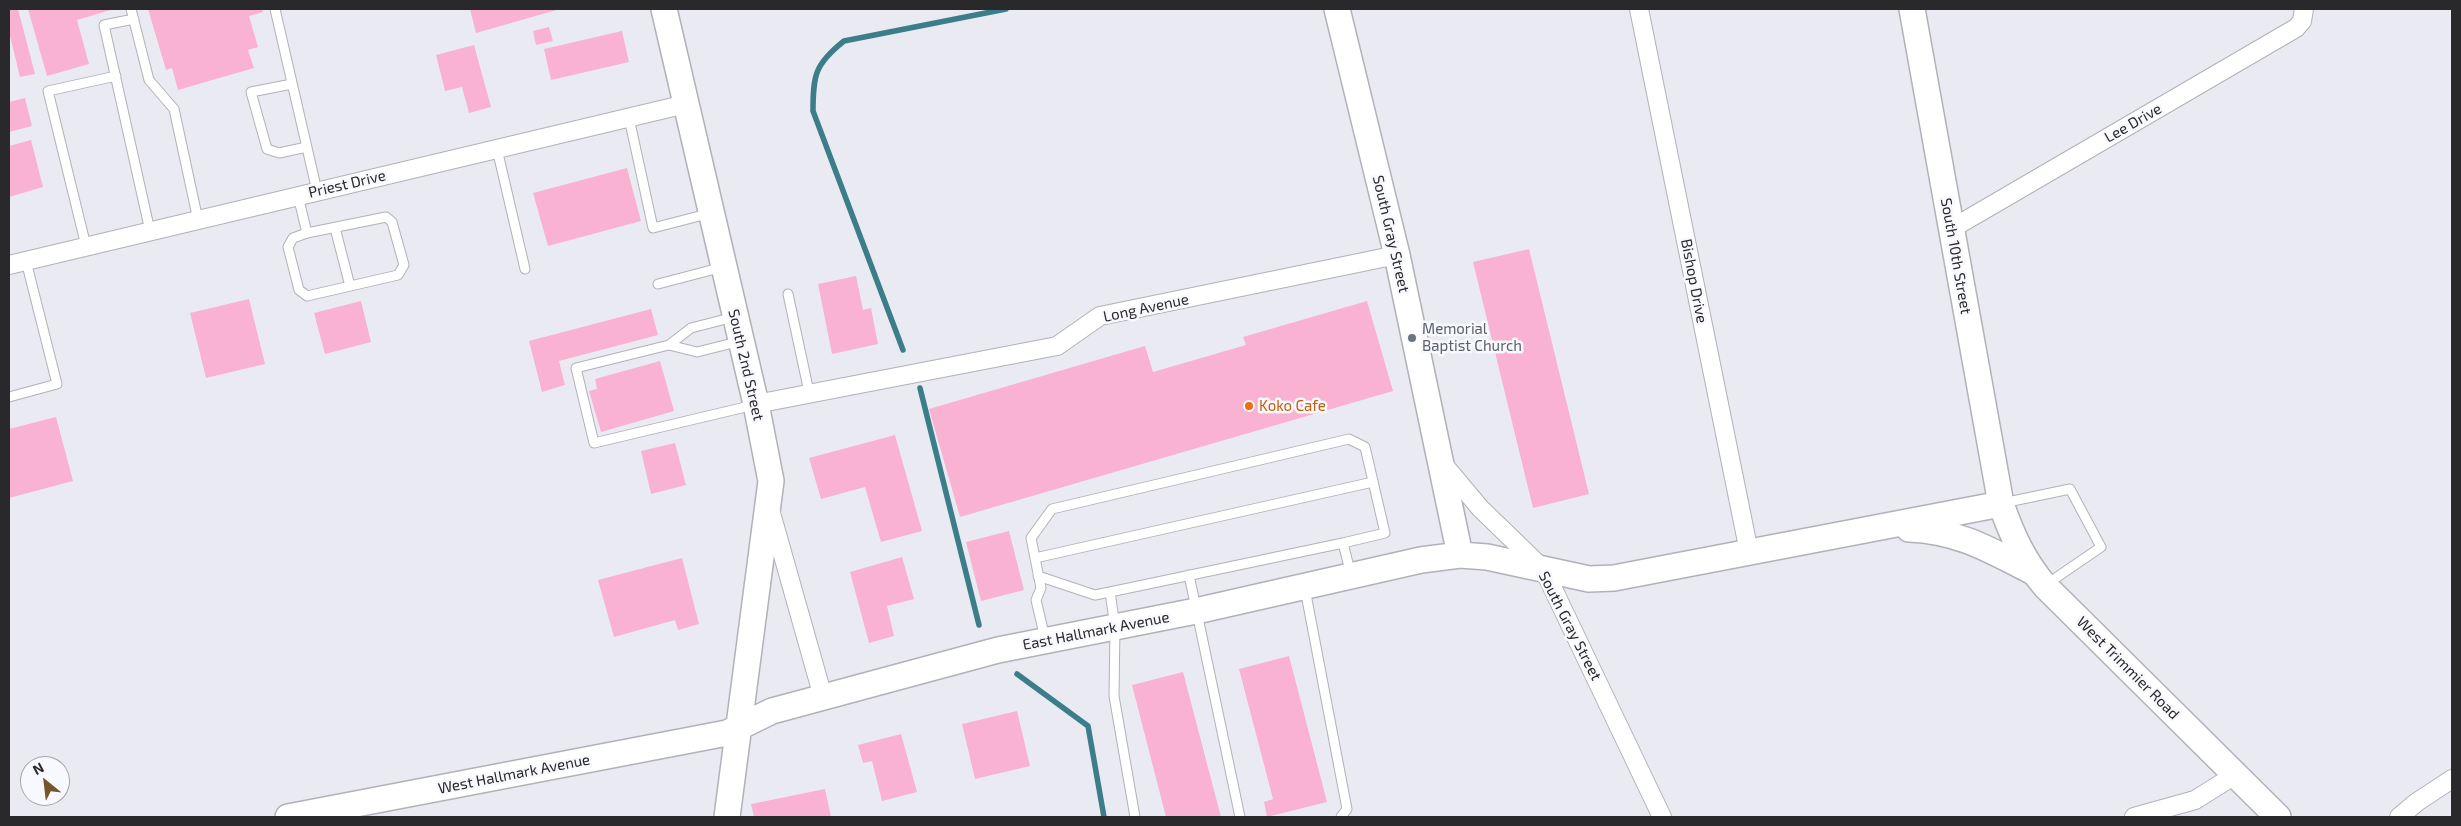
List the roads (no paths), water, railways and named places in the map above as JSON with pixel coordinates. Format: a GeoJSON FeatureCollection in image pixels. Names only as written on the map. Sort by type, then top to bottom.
{"type":"FeatureCollection","features":[{"type":"Feature","properties":{"kind":"street","name":"South 2nd Street"},"geometry":{"type":"LineString","coordinates":[[664,9],[756,404],[771,481],[726,817]]}},
{"type":"Feature","properties":{"kind":"street","name":"South Gray Street"},"geometry":{"type":"LineString","coordinates":[[1337,9],[1397,255],[1460,554]]}},
{"type":"Feature","properties":{"kind":"street","name":"Bishop Drive"},"geometry":{"type":"LineString","coordinates":[[1639,9],[1749,552]]}},
{"type":"Feature","properties":{"kind":"street","name":"South 10th Street"},"geometry":{"type":"LineString","coordinates":[[1912,9],[2001,504]]}},
{"type":"Feature","properties":{"kind":"street","name":"Lee Drive"},"geometry":{"type":"LineString","coordinates":[[1952,230],[2296,28],[2302,21],[2304,9]]}},
{"type":"Feature","properties":{"kind":"street","name":"Priest Drive"},"geometry":{"type":"LineString","coordinates":[[17,262],[686,104]]}},
{"type":"Feature","properties":{"kind":"street","name":"Long Avenue"},"geometry":{"type":"LineString","coordinates":[[756,404],[809,392],[1058,346],[1100,316],[1397,255]]}},
{"type":"Feature","properties":{"kind":"street","name":"South Gray Street"},"geometry":{"type":"LineString","coordinates":[[1440,461],[1480,508],[1544,570],[1662,817]]}},
{"type":"Feature","properties":{"kind":"street"},"geometry":{"type":"LineString","coordinates":[[768,503],[823,697]]}},
{"type":"Feature","properties":{"kind":"street"},"geometry":{"type":"LineString","coordinates":[[1877,528],[2001,504]]}},
{"type":"Feature","properties":{"kind":"street","name":"West Trimmier Road"},"geometry":{"type":"LineString","coordinates":[[2001,504],[2012,536],[2039,579],[2278,817]]}},
{"type":"Feature","properties":{"kind":"street","name":"East Hallmark Avenue"},"geometry":{"type":"LineString","coordinates":[[738,727],[772,711],[998,650],[1196,611],[1421,560],[1460,554],[1487,556],[1589,580],[1614,578],[1877,528]]}},
{"type":"Feature","properties":{"kind":"street"},"geometry":{"type":"LineString","coordinates":[[1877,528],[1932,530],[1956,535],[2039,579]]}},
{"type":"Feature","properties":{"kind":"street","name":"West Hallmark Avenue"},"geometry":{"type":"LineString","coordinates":[[288,817],[727,733],[738,727]]}},
{"type":"Feature","properties":{"kind":"street"},"geometry":{"type":"LineString","coordinates":[[2134,817],[2177,811],[2235,775]]}},
{"type":"Feature","properties":{"kind":"street"},"geometry":{"type":"LineString","coordinates":[[2399,817],[2452,778]]}},
{"type":"Feature","properties":{"kind":"lane"},"geometry":{"type":"LineString","coordinates":[[131,9],[149,80],[174,109],[198,220]]}},
{"type":"Feature","properties":{"kind":"lane"},"geometry":{"type":"LineString","coordinates":[[275,9],[317,192]]}},
{"type":"Feature","properties":{"kind":"lane"},"geometry":{"type":"LineString","coordinates":[[134,19],[104,25],[150,231]]}},
{"type":"Feature","properties":{"kind":"lane"},"geometry":{"type":"LineString","coordinates":[[86,246],[48,91],[116,76]]}},
{"type":"Feature","properties":{"kind":"lane"},"geometry":{"type":"LineString","coordinates":[[292,84],[251,92],[267,149],[279,153],[307,147]]}},
{"type":"Feature","properties":{"kind":"lane"},"geometry":{"type":"LineString","coordinates":[[628,118],[652,228],[711,213]]}},
{"type":"Feature","properties":{"kind":"lane"},"geometry":{"type":"LineString","coordinates":[[497,149],[525,269]]}},
{"type":"Feature","properties":{"kind":"lane"},"geometry":{"type":"LineString","coordinates":[[298,196],[307,233]]}},
{"type":"Feature","properties":{"kind":"lane"},"geometry":{"type":"LineString","coordinates":[[386,217],[390,219],[404,265],[398,275],[307,296],[299,290],[288,247],[293,238],[307,233],[335,228],[386,217]]}},
{"type":"Feature","properties":{"kind":"lane"},"geometry":{"type":"LineString","coordinates":[[335,228],[350,286]]}},
{"type":"Feature","properties":{"kind":"lane"},"geometry":{"type":"LineString","coordinates":[[9,397],[57,384],[17,262]]}},
{"type":"Feature","properties":{"kind":"lane"},"geometry":{"type":"LineString","coordinates":[[658,284],[724,267]]}},
{"type":"Feature","properties":{"kind":"lane"},"geometry":{"type":"LineString","coordinates":[[788,294],[809,392]]}},
{"type":"Feature","properties":{"kind":"lane"},"geometry":{"type":"LineString","coordinates":[[736,317],[691,328],[669,345],[576,368],[594,443],[756,404]]}},
{"type":"Feature","properties":{"kind":"lane"},"geometry":{"type":"LineString","coordinates":[[669,345],[697,352],[741,341]]}},
{"type":"Feature","properties":{"kind":"lane"},"geometry":{"type":"LineString","coordinates":[[1038,576],[1095,595],[1385,533],[1365,447],[1349,439],[1052,509],[1031,538],[1038,576],[1041,588],[1036,600],[1046,641]]}},
{"type":"Feature","properties":{"kind":"lane"},"geometry":{"type":"LineString","coordinates":[[1035,558],[1373,482]]}},
{"type":"Feature","properties":{"kind":"lane"},"geometry":{"type":"LineString","coordinates":[[2001,504],[2070,489],[2101,548],[2039,579]]}},
{"type":"Feature","properties":{"kind":"lane"},"geometry":{"type":"LineString","coordinates":[[1344,542],[1351,576]]}},
{"type":"Feature","properties":{"kind":"lane"},"geometry":{"type":"LineString","coordinates":[[1189,575],[1240,817]]}},
{"type":"Feature","properties":{"kind":"lane"},"geometry":{"type":"LineString","coordinates":[[1304,586],[1347,809],[1341,817]]}},
{"type":"Feature","properties":{"kind":"lane"},"geometry":{"type":"LineString","coordinates":[[1110,592],[1115,627],[1114,696],[1135,817]]}},
{"type":"Feature","properties":{"kind":"waterway"},"geometry":{"type":"LineString","coordinates":[[903,350],[813,111],[815,79],[821,64],[844,41],[1006,9]]}},
{"type":"Feature","properties":{"kind":"waterway"},"geometry":{"type":"LineString","coordinates":[[920,388],[979,625]]}},
{"type":"Feature","properties":{"kind":"waterway"},"geometry":{"type":"LineString","coordinates":[[1017,674],[1088,726],[1104,817]]}},
{"type":"Feature","properties":{"kind":"place","name":"Memorial Baptist Church"},"geometry":{"type":"Point","coordinates":[1412,338]}},
{"type":"Feature","properties":{"kind":"place","name":"Koko Cafe"},"geometry":{"type":"Point","coordinates":[1249,406]}}]}
